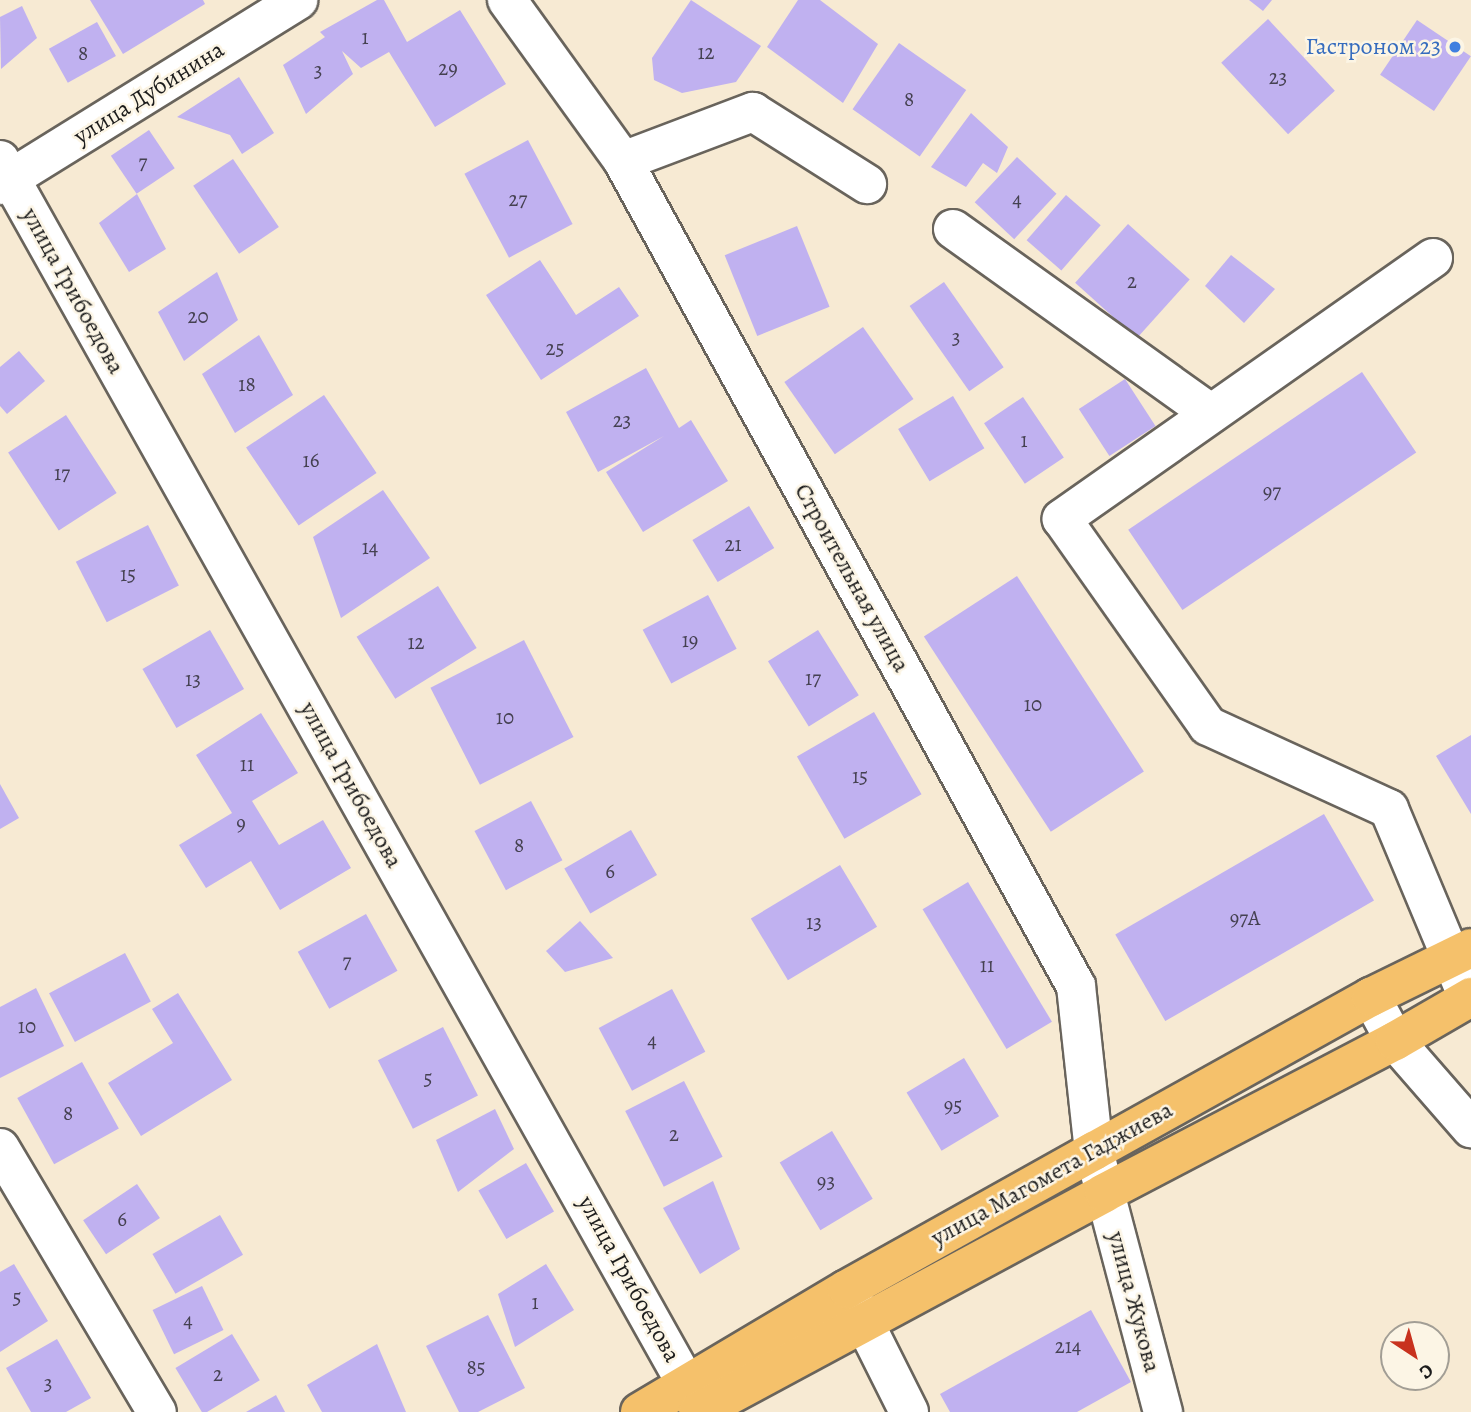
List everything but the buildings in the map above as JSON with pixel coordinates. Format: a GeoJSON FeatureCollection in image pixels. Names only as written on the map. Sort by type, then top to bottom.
{"type":"FeatureCollection","features":[{"type":"Feature","properties":{"kind":"main road","name":"улица Магомета Гаджиева"},"geometry":{"type":"LineString","coordinates":[[640,1412],[696,1402],[856,1305],[1094,1150],[1371,997],[1461,952]]}},
{"type":"Feature","properties":{"kind":"main road","name":"улица Магомета Гаджиева"},"geometry":{"type":"LineString","coordinates":[[856,1305],[1104,1193],[1395,1041],[1470,997]]}},
{"type":"Feature","properties":{"kind":"street","name":"улица Дубинина"},"geometry":{"type":"LineString","coordinates":[[3,175],[298,0]]}},
{"type":"Feature","properties":{"kind":"street","name":"Строительная улица"},"geometry":{"type":"LineString","coordinates":[[507,0],[624,161],[1076,986],[1094,1150],[1104,1193]]}},
{"type":"Feature","properties":{"kind":"street"},"geometry":{"type":"LineString","coordinates":[[624,161],[753,112],[867,184]]}},
{"type":"Feature","properties":{"kind":"street","name":"улица Грибоедова"},"geometry":{"type":"LineString","coordinates":[[3,175],[696,1402]]}},
{"type":"Feature","properties":{"kind":"street"},"geometry":{"type":"LineString","coordinates":[[953,229],[1211,414]]}},
{"type":"Feature","properties":{"kind":"street"},"geometry":{"type":"LineString","coordinates":[[1433,258],[1062,519],[1208,726],[1389,809],[1461,952],[1470,997]]}},
{"type":"Feature","properties":{"kind":"street"},"geometry":{"type":"LineString","coordinates":[[1371,997],[1395,1041],[1471,1128]]}},
{"type":"Feature","properties":{"kind":"street"},"geometry":{"type":"LineString","coordinates":[[0,1148],[157,1412]]}},
{"type":"Feature","properties":{"kind":"street","name":"улица Жукова"},"geometry":{"type":"LineString","coordinates":[[1104,1193],[1163,1412]]}},
{"type":"Feature","properties":{"kind":"street"},"geometry":{"type":"LineString","coordinates":[[856,1305],[909,1412]]}},
{"type":"Feature","properties":{"kind":"place","name":"Гастроном 23"},"geometry":{"type":"Point","coordinates":[1455,47]}}]}
